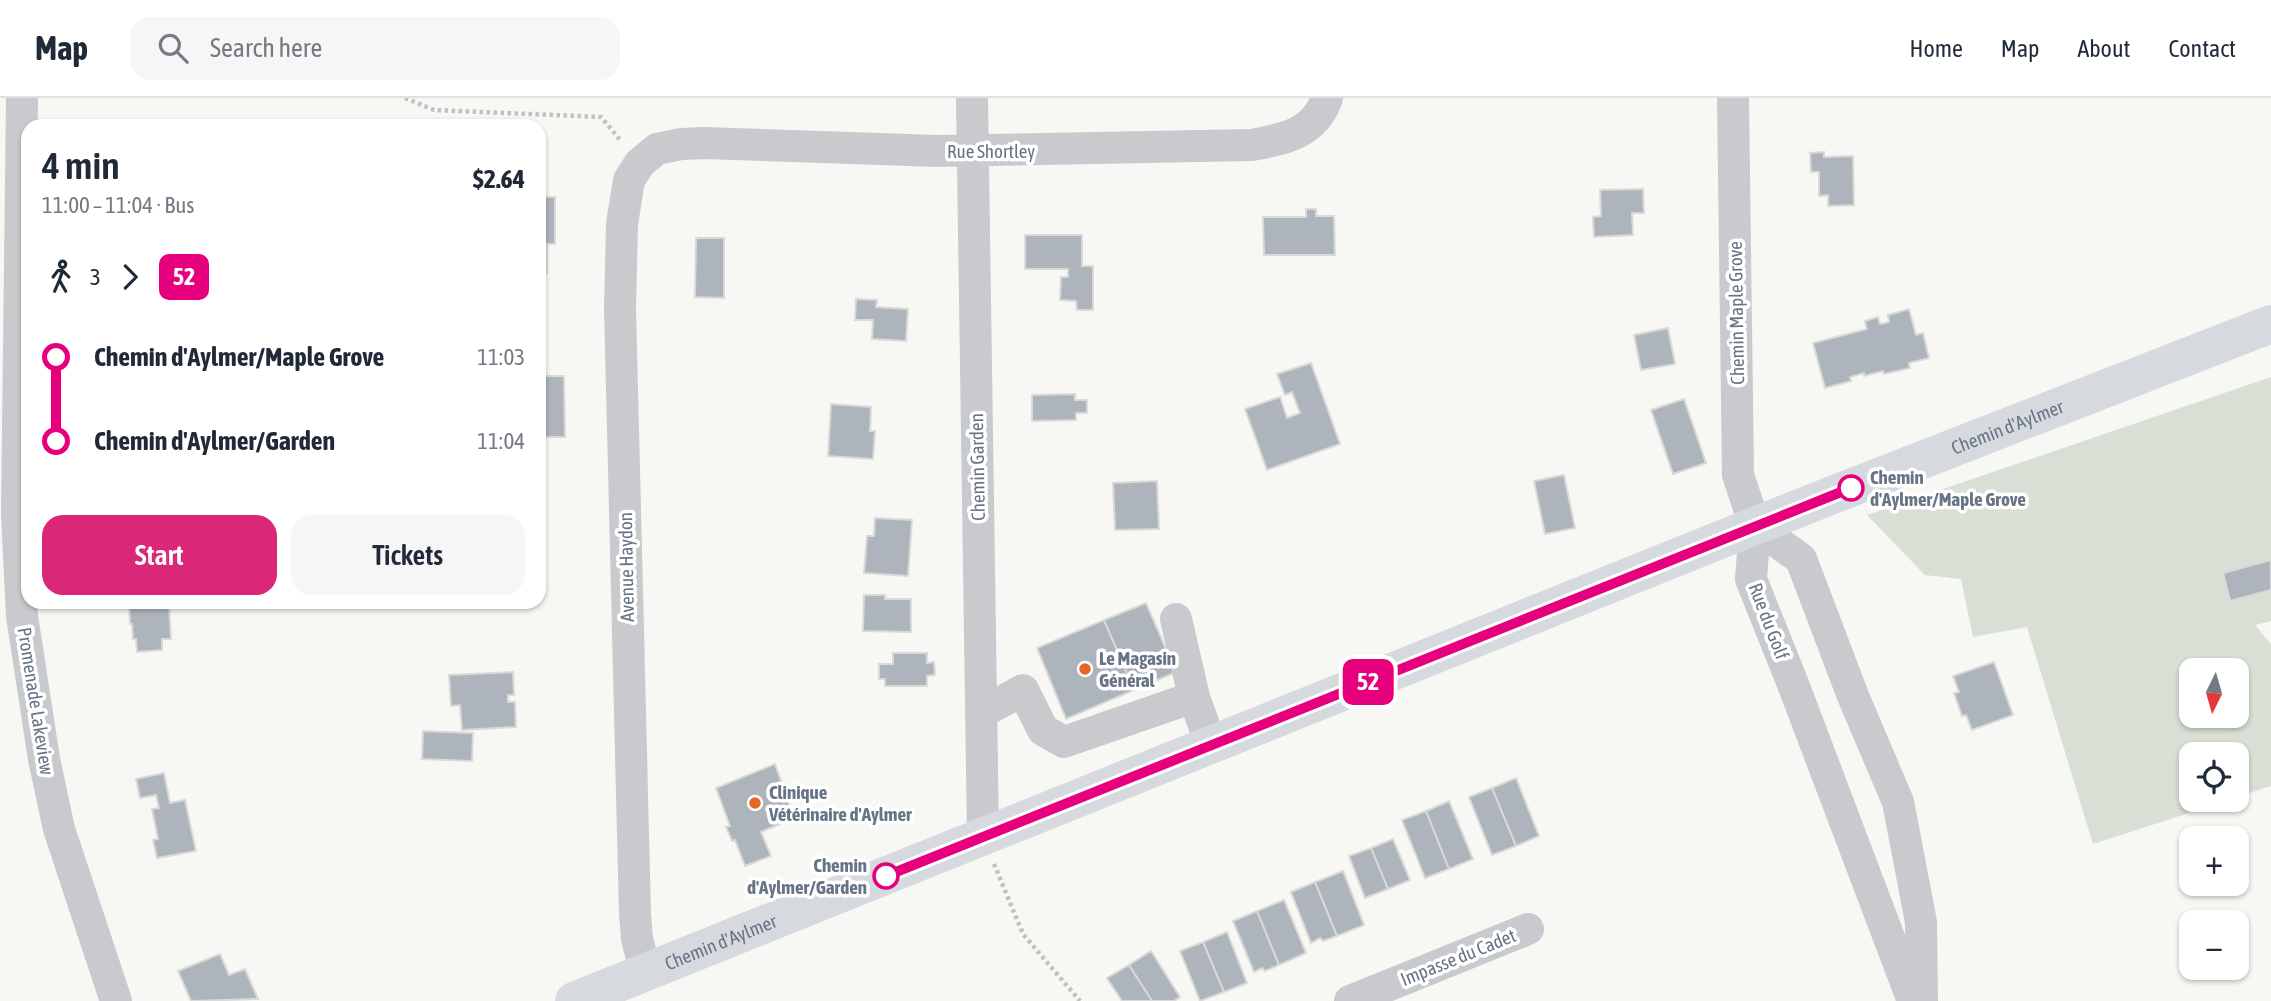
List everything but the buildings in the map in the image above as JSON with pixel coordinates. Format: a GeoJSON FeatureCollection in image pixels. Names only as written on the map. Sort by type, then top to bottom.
{"type":"FeatureCollection","features":[{"type":"Feature","properties":{"kind":"main road","name":"Chemin d'Aylmer"},"geometry":{"type":"LineString","coordinates":[[574,1001],[1755,526],[2271,324]]}},
{"type":"Feature","properties":{"kind":"street","name":"Promenade Lakeview"},"geometry":{"type":"LineString","coordinates":[[21,119],[22,98]]}},
{"type":"Feature","properties":{"kind":"street","name":"Chemin Garden"},"geometry":{"type":"LineString","coordinates":[[972,98],[983,836]]}},
{"type":"Feature","properties":{"kind":"street","name":"Rue Shortley"},"geometry":{"type":"LineString","coordinates":[[640,163],[657,149],[681,144],[973,151],[1252,145],[1284,139],[1303,131],[1317,117],[1327,98]]}},
{"type":"Feature","properties":{"kind":"street","name":"Chemin Maple Grove"},"geometry":{"type":"LineString","coordinates":[[1733,98],[1738,475],[1755,526]]}},
{"type":"Feature","properties":{"kind":"street","name":"Promenade Lakeview"},"geometry":{"type":"LineString","coordinates":[[21,139],[17,516],[21,596]]}},
{"type":"Feature","properties":{"kind":"street","name":"Avenue Haydon"},"geometry":{"type":"LineString","coordinates":[[640,163],[629,180],[624,200],[620,309],[635,914],[637,939],[646,973]]}},
{"type":"Feature","properties":{"kind":"street","name":"Rue du Golf"},"geometry":{"type":"LineString","coordinates":[[1755,526],[1751,579],[1913,1001]]}},
{"type":"Feature","properties":{"kind":"street"},"geometry":{"type":"LineString","coordinates":[[1755,526],[1801,559],[1853,696],[1898,802],[1921,922],[1922,1001]]}},
{"type":"Feature","properties":{"kind":"street","name":"Promenade Lakeview"},"geometry":{"type":"LineString","coordinates":[[22,609],[44,759],[59,829],[116,1001]]}},
{"type":"Feature","properties":{"kind":"street"},"geometry":{"type":"LineString","coordinates":[[1176,619],[1194,697],[1211,745]]}},
{"type":"Feature","properties":{"kind":"street"},"geometry":{"type":"LineString","coordinates":[[981,713],[1023,690],[1043,730],[1064,741],[1194,697]]}},
{"type":"Feature","properties":{"kind":"street","name":"Impasse du Cadet"},"geometry":{"type":"LineString","coordinates":[[1350,1001],[1528,929]]}},
{"type":"Feature","properties":{"kind":"path"},"geometry":{"type":"LineString","coordinates":[[405,98],[434,110],[601,117],[640,163]]}},
{"type":"Feature","properties":{"kind":"path"},"geometry":{"type":"LineString","coordinates":[[983,836],[1023,934],[1080,1001]]}},
{"type":"Feature","properties":{"kind":"shaded area"},"geometry":{"type":"Polygon","coordinates":[[[2271,377],[2271,621],[2255,625],[2271,644],[2271,786],[2249,793],[2249,742],[2179,742],[2179,812],[2192,812],[2093,844],[2027,627],[1973,637],[1961,579],[1925,575],[1867,515],[2271,377]]]}},
{"type":"Feature","properties":{"kind":"bus line","name":"52"},"geometry":{"type":"LineString","coordinates":[[886,876],[1851,488]]}},
{"type":"Feature","properties":{"kind":"place","name":"Chemin d'Aylmer/Maple Grove"},"geometry":{"type":"Point","coordinates":[1851,488]}},
{"type":"Feature","properties":{"kind":"place","name":"Le Magasin Général"},"geometry":{"type":"Point","coordinates":[1085,669]}},
{"type":"Feature","properties":{"kind":"place","name":"Clinique Vétérinaire d'Aylmer"},"geometry":{"type":"Point","coordinates":[755,803]}},
{"type":"Feature","properties":{"kind":"place","name":"Chemin d'Aylmer/Garden"},"geometry":{"type":"Point","coordinates":[886,876]}}]}
